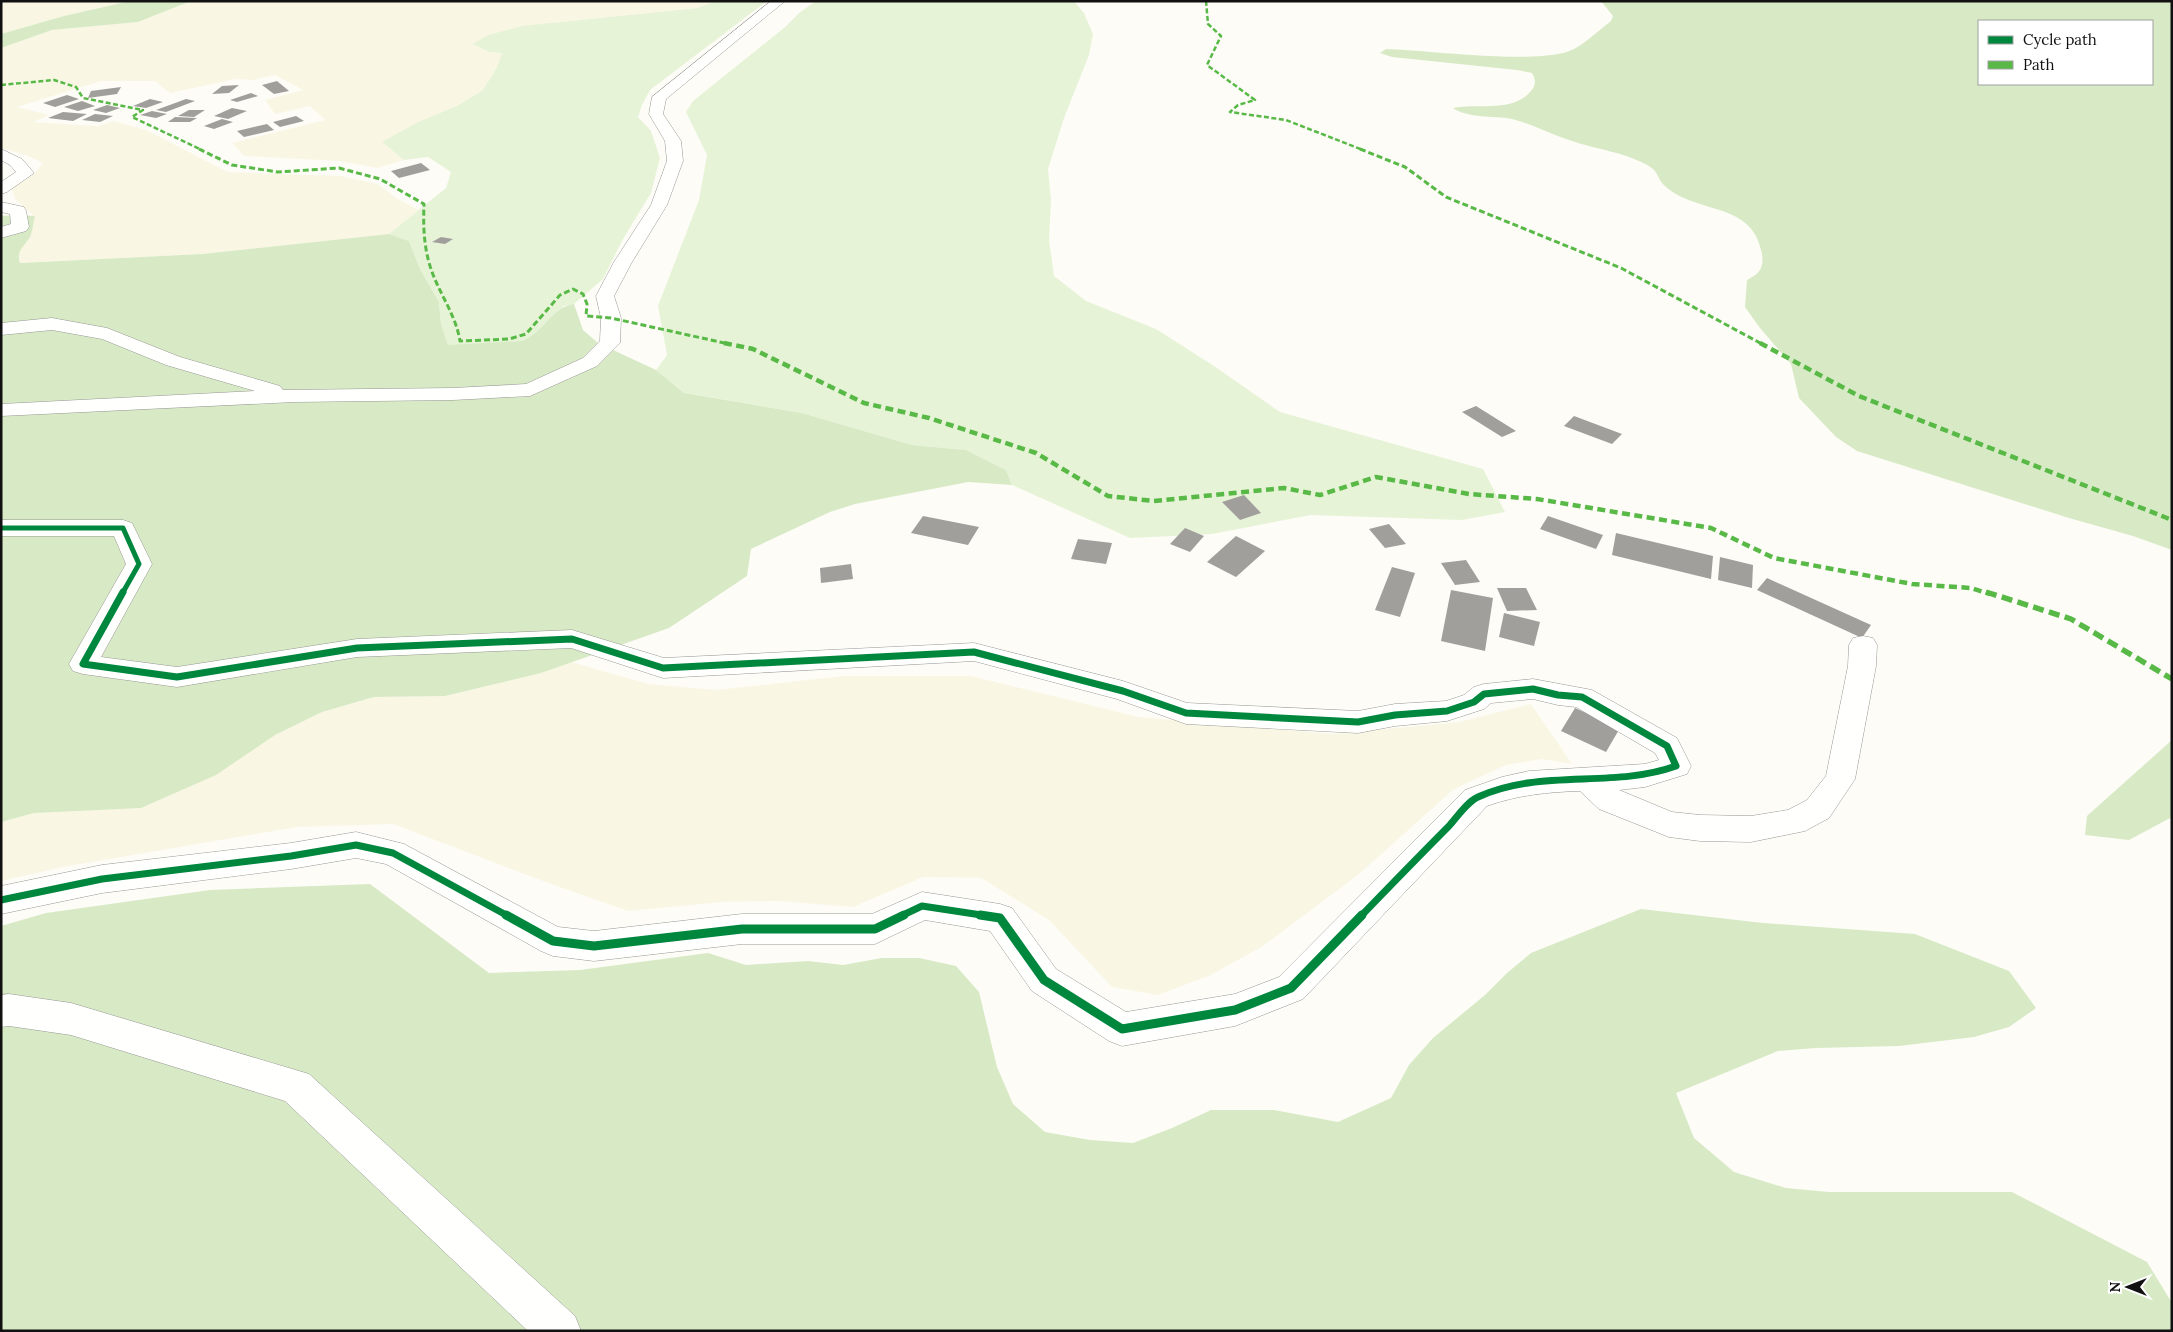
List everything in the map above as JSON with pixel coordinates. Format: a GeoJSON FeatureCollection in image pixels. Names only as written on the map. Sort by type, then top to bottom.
{"type":"FeatureCollection","features":[{"type":"Feature","properties":{"kind":"street"},"geometry":{"type":"LineString","coordinates":[[1,410],[294,396],[453,394],[530,390],[590,362],[610,343],[611,318],[606,296],[623,262],[659,205],[675,161],[673,141],[656,114],[659,97],[779,1]]}},
{"type":"Feature","properties":{"kind":"street"},"geometry":{"type":"LineString","coordinates":[[1,154],[16,162],[26,173],[1,189]]}},
{"type":"Feature","properties":{"kind":"street"},"geometry":{"type":"LineString","coordinates":[[1,207],[18,211],[20,226],[1,233]]}},
{"type":"Feature","properties":{"kind":"street"},"geometry":{"type":"LineString","coordinates":[[1,329],[52,324],[107,334],[173,361],[294,396]]}},
{"type":"Feature","properties":{"kind":"street"},"geometry":{"type":"LineString","coordinates":[[1,528],[123,528],[139,564],[83,664],[177,677],[357,648],[572,639],[663,668],[974,652],[1123,691],[1186,713],[1358,722],[1395,715],[1447,711],[1474,702],[1484,694],[1532,688],[1558,695],[1582,697],[1667,746],[1676,766],[1658,774],[1625,779],[1546,781],[1500,789],[1476,798],[1291,988],[1235,1010],[1122,1028],[1044,980],[1000,918],[922,906],[875,929],[742,929],[594,946],[553,941],[393,853],[356,845],[291,856],[102,879],[1,900]]}},
{"type":"Feature","properties":{"kind":"street"},"geometry":{"type":"LineString","coordinates":[[1588,780],[1610,800],[1669,824],[1700,828],[1751,829],[1794,822],[1818,809],[1840,779],[1862,666],[1863,645]]}},
{"type":"Feature","properties":{"kind":"street"},"geometry":{"type":"LineString","coordinates":[[1,1011],[9,1010],[71,1019],[296,1087],[560,1331]]}},
{"type":"Feature","properties":{"kind":"shaded area"},"geometry":{"type":"Polygon","coordinates":[[[1,1],[130,1],[64,16],[1,34],[1,1]]]}},
{"type":"Feature","properties":{"kind":"shaded area"},"geometry":{"type":"Polygon","coordinates":[[[191,1],[717,1],[697,8],[560,22],[488,35],[474,44],[489,52],[503,53],[483,90],[457,106],[418,122],[383,142],[404,160],[377,168],[340,161],[244,156],[232,143],[325,120],[310,106],[275,114],[265,100],[303,90],[275,75],[253,80],[236,79],[170,93],[155,81],[101,81],[17,107],[49,115],[33,122],[98,126],[114,121],[146,130],[228,172],[340,176],[378,184],[396,198],[419,210],[389,234],[202,254],[20,263],[18,255],[30,236],[34,216],[15,199],[11,187],[34,174],[43,163],[26,155],[1,148],[1,48],[52,30],[138,22],[191,1]]]}},
{"type":"Feature","properties":{"kind":"shaded area"},"geometry":{"type":"Polygon","coordinates":[[[571,662],[649,684],[716,690],[844,676],[971,676],[1139,717],[1333,734],[1459,722],[1531,704],[1572,764],[1542,759],[1506,765],[1454,789],[1358,875],[1263,946],[1211,975],[1158,995],[1112,987],[1049,920],[981,878],[923,877],[853,907],[779,901],[723,902],[628,911],[393,824],[297,827],[63,867],[1,881],[1,822],[275,735],[322,712],[374,697],[445,696],[541,673],[571,662]]]}},
{"type":"Feature","properties":{"kind":"green space"},"geometry":{"type":"Polygon","coordinates":[[[130,1],[191,1],[138,22],[52,30],[1,48],[1,34],[64,16],[130,1]]]}},
{"type":"Feature","properties":{"kind":"green space"},"geometry":{"type":"Polygon","coordinates":[[[717,1],[767,1],[650,90],[638,117],[651,131],[660,158],[651,193],[623,239],[603,279],[574,304],[564,306],[532,338],[521,341],[448,346],[441,324],[439,302],[420,269],[409,241],[389,234],[446,188],[451,172],[428,157],[404,160],[382,142],[418,122],[457,106],[483,90],[497,67],[502,53],[489,52],[473,44],[488,35],[522,26],[697,8],[717,1]]]}},
{"type":"Feature","properties":{"kind":"green space"},"geometry":{"type":"Polygon","coordinates":[[[816,1],[1074,1],[1084,13],[1093,34],[1089,55],[1064,118],[1048,169],[1051,200],[1049,240],[1054,276],[1086,301],[1156,329],[1214,366],[1280,412],[1483,469],[1505,512],[1462,520],[1311,515],[1212,534],[1130,538],[1012,485],[1006,470],[966,450],[912,445],[802,413],[684,393],[656,370],[667,355],[658,306],[699,200],[707,155],[686,112],[693,101],[816,1]]]}},
{"type":"Feature","properties":{"kind":"green space"},"geometry":{"type":"Polygon","coordinates":[[[1601,1],[2172,1],[2172,550],[2133,536],[2069,518],[1857,451],[1836,437],[1799,398],[1791,364],[1760,328],[1745,307],[1747,280],[1759,272],[1762,265],[1761,250],[1750,227],[1731,214],[1679,196],[1664,185],[1652,168],[1640,161],[1569,140],[1512,119],[1466,114],[1453,108],[1495,106],[1515,102],[1524,98],[1533,89],[1535,82],[1532,73],[1392,57],[1380,53],[1386,49],[1512,57],[1558,54],[1574,49],[1584,43],[1611,21],[1613,16],[1601,1]]]}},
{"type":"Feature","properties":{"kind":"green space"},"geometry":{"type":"Polygon","coordinates":[[[1,216],[35,216],[30,237],[19,255],[20,263],[202,254],[389,234],[409,241],[420,269],[439,302],[441,324],[448,345],[521,341],[529,338],[559,310],[574,304],[583,330],[598,343],[656,370],[684,393],[802,413],[912,445],[966,450],[1006,470],[1012,485],[968,482],[855,504],[830,512],[751,549],[747,576],[669,628],[541,673],[445,696],[374,697],[322,712],[275,735],[216,775],[141,808],[34,813],[1,822],[1,216]]]}},
{"type":"Feature","properties":{"kind":"green space"},"geometry":{"type":"Polygon","coordinates":[[[2172,740],[2172,817],[2129,840],[2085,835],[2087,816],[2172,740]]]}},
{"type":"Feature","properties":{"kind":"green space"},"geometry":{"type":"Polygon","coordinates":[[[370,884],[489,973],[580,970],[708,953],[746,965],[808,961],[843,965],[882,958],[919,958],[956,966],[979,992],[997,1067],[1013,1104],[1045,1132],[1090,1140],[1133,1143],[1211,1110],[1274,1110],[1338,1122],[1391,1098],[1409,1065],[1433,1038],[1485,995],[1531,953],[1641,909],[1763,923],[1915,934],[2009,971],[2036,1008],[2009,1027],[1974,1037],[1899,1046],[1778,1051],[1676,1093],[1694,1138],[1734,1172],[1786,1188],[1829,1192],[2012,1192],[2147,1262],[2172,1303],[2172,1331],[1,1331],[1,926],[46,913],[210,890],[370,884]]]}},
{"type":"Feature","properties":{"kind":"building"},"geometry":{"type":"Polygon","coordinates":[[[277,81],[289,91],[274,94],[262,85],[277,81]]]}},
{"type":"Feature","properties":{"kind":"building"},"geometry":{"type":"Polygon","coordinates":[[[239,85],[229,93],[212,94],[222,86],[239,85]]]}},
{"type":"Feature","properties":{"kind":"building"},"geometry":{"type":"Polygon","coordinates":[[[121,87],[117,94],[88,98],[91,91],[121,87]]]}},
{"type":"Feature","properties":{"kind":"building"},"geometry":{"type":"Polygon","coordinates":[[[251,93],[258,96],[237,102],[230,100],[251,93]]]}},
{"type":"Feature","properties":{"kind":"building"},"geometry":{"type":"Polygon","coordinates":[[[67,95],[79,99],[55,107],[43,103],[67,95]]]}},
{"type":"Feature","properties":{"kind":"building"},"geometry":{"type":"Polygon","coordinates":[[[150,99],[163,102],[146,108],[133,106],[150,99]]]}},
{"type":"Feature","properties":{"kind":"building"},"geometry":{"type":"Polygon","coordinates":[[[186,99],[195,101],[166,112],[156,110],[186,99]]]}},
{"type":"Feature","properties":{"kind":"building"},"geometry":{"type":"Polygon","coordinates":[[[82,101],[95,106],[78,111],[64,107],[82,101]]]}},
{"type":"Feature","properties":{"kind":"building"},"geometry":{"type":"Polygon","coordinates":[[[107,105],[120,108],[106,113],[93,110],[107,105]]]}},
{"type":"Feature","properties":{"kind":"building"},"geometry":{"type":"Polygon","coordinates":[[[232,108],[247,111],[228,119],[214,116],[232,108]]]}},
{"type":"Feature","properties":{"kind":"building"},"geometry":{"type":"Polygon","coordinates":[[[189,110],[205,110],[194,117],[178,116],[189,110]]]}},
{"type":"Feature","properties":{"kind":"building"},"geometry":{"type":"Polygon","coordinates":[[[152,111],[167,114],[156,118],[140,115],[152,111]]]}},
{"type":"Feature","properties":{"kind":"building"},"geometry":{"type":"Polygon","coordinates":[[[63,112],[87,114],[73,121],[48,118],[63,112]]]}},
{"type":"Feature","properties":{"kind":"building"},"geometry":{"type":"Polygon","coordinates":[[[95,114],[113,116],[100,122],[82,120],[95,114]]]}},
{"type":"Feature","properties":{"kind":"building"},"geometry":{"type":"Polygon","coordinates":[[[296,116],[304,121],[280,127],[273,122],[296,116]]]}},
{"type":"Feature","properties":{"kind":"building"},"geometry":{"type":"Polygon","coordinates":[[[175,117],[197,118],[190,122],[168,122],[175,117]]]}},
{"type":"Feature","properties":{"kind":"building"},"geometry":{"type":"Polygon","coordinates":[[[222,119],[233,122],[214,129],[204,126],[222,119]]]}},
{"type":"Feature","properties":{"kind":"building"},"geometry":{"type":"Polygon","coordinates":[[[267,124],[274,130],[244,137],[237,131],[267,124]]]}},
{"type":"Feature","properties":{"kind":"building"},"geometry":{"type":"Polygon","coordinates":[[[421,163],[430,170],[399,178],[391,171],[421,163]]]}},
{"type":"Feature","properties":{"kind":"building"},"geometry":{"type":"Polygon","coordinates":[[[441,237],[453,239],[445,244],[432,242],[441,237]]]}},
{"type":"Feature","properties":{"kind":"building"},"geometry":{"type":"Polygon","coordinates":[[[1476,406],[1516,431],[1502,437],[1462,412],[1476,406]]]}},
{"type":"Feature","properties":{"kind":"building"},"geometry":{"type":"Polygon","coordinates":[[[1574,416],[1622,434],[1612,444],[1564,426],[1574,416]]]}},
{"type":"Feature","properties":{"kind":"building"},"geometry":{"type":"Polygon","coordinates":[[[1244,495],[1261,513],[1240,520],[1222,502],[1244,495]]]}},
{"type":"Feature","properties":{"kind":"building"},"geometry":{"type":"Polygon","coordinates":[[[923,516],[979,527],[968,545],[911,533],[923,516]]]}},
{"type":"Feature","properties":{"kind":"building"},"geometry":{"type":"Polygon","coordinates":[[[1548,516],[1603,535],[1596,549],[1540,529],[1548,516]]]}},
{"type":"Feature","properties":{"kind":"building"},"geometry":{"type":"Polygon","coordinates":[[[1389,524],[1406,544],[1385,548],[1369,529],[1389,524]]]}},
{"type":"Feature","properties":{"kind":"building"},"geometry":{"type":"Polygon","coordinates":[[[1185,528],[1204,536],[1190,552],[1170,544],[1185,528]]]}},
{"type":"Feature","properties":{"kind":"building"},"geometry":{"type":"Polygon","coordinates":[[[1616,533],[1713,556],[1711,579],[1612,555],[1616,533]]]}},
{"type":"Feature","properties":{"kind":"building"},"geometry":{"type":"Polygon","coordinates":[[[1236,536],[1265,551],[1236,577],[1207,562],[1236,536]]]}},
{"type":"Feature","properties":{"kind":"building"},"geometry":{"type":"Polygon","coordinates":[[[1078,539],[1112,543],[1106,564],[1071,559],[1078,539]]]}},
{"type":"Feature","properties":{"kind":"building"},"geometry":{"type":"Polygon","coordinates":[[[1720,557],[1753,565],[1752,588],[1718,580],[1720,557]]]}},
{"type":"Feature","properties":{"kind":"building"},"geometry":{"type":"Polygon","coordinates":[[[1466,560],[1480,582],[1455,585],[1441,563],[1466,560]]]}},
{"type":"Feature","properties":{"kind":"building"},"geometry":{"type":"Polygon","coordinates":[[[851,564],[853,579],[821,583],[820,568],[851,564]]]}},
{"type":"Feature","properties":{"kind":"building"},"geometry":{"type":"Polygon","coordinates":[[[1392,567],[1415,573],[1400,617],[1375,610],[1392,567]]]}},
{"type":"Feature","properties":{"kind":"building"},"geometry":{"type":"Polygon","coordinates":[[[1767,578],[1871,625],[1862,638],[1757,590],[1767,578]]]}},
{"type":"Feature","properties":{"kind":"building"},"geometry":{"type":"Polygon","coordinates":[[[1497,588],[1526,588],[1537,610],[1507,611],[1497,588]]]}},
{"type":"Feature","properties":{"kind":"building"},"geometry":{"type":"Polygon","coordinates":[[[1451,590],[1493,598],[1485,651],[1441,641],[1451,590]]]}},
{"type":"Feature","properties":{"kind":"building"},"geometry":{"type":"Polygon","coordinates":[[[1504,613],[1540,622],[1534,646],[1499,637],[1504,613]]]}},
{"type":"Feature","properties":{"kind":"building"},"geometry":{"type":"Polygon","coordinates":[[[1575,708],[1620,728],[1606,752],[1561,731],[1575,708]]]}},
{"type":"Feature","properties":{"kind":"marked path"},"geometry":{"type":"LineString","coordinates":[[1206,1],[1208,24],[1221,36],[1207,65],[1255,100],[1238,105],[1230,112],[1286,120],[1405,167],[1446,197],[1621,268],[1859,396],[2172,520]]}},
{"type":"Feature","properties":{"kind":"marked path"},"geometry":{"type":"LineString","coordinates":[[1,85],[54,80],[76,87],[83,98],[143,110],[132,117],[232,165],[278,172],[339,168],[380,179],[424,204],[424,237],[428,261],[452,312],[460,341],[509,339],[526,334],[560,295],[573,289],[583,294],[587,304],[586,316],[611,318],[753,349],[864,403],[929,418],[1036,453],[1108,496],[1154,501],[1284,488],[1320,495],[1376,477],[1469,494],[1537,499],[1711,528],[1774,558],[1912,584],[1971,588],[2071,619],[2172,679]]}},
{"type":"Feature","properties":{"kind":"cycle path"},"geometry":{"type":"LineString","coordinates":[[1,528],[123,528],[139,564],[83,664],[177,677],[357,648],[572,639],[663,668],[974,652],[1123,691],[1186,713],[1358,722],[1395,715],[1447,711],[1474,702],[1484,694],[1533,689],[1558,695],[1582,697],[1667,746],[1676,766],[1660,772],[1629,778],[1529,783],[1502,789],[1476,798],[1291,988],[1235,1010],[1122,1029],[1044,980],[1000,918],[922,906],[875,929],[742,929],[594,946],[553,941],[393,853],[356,845],[291,856],[102,879],[1,900]]}}]}
